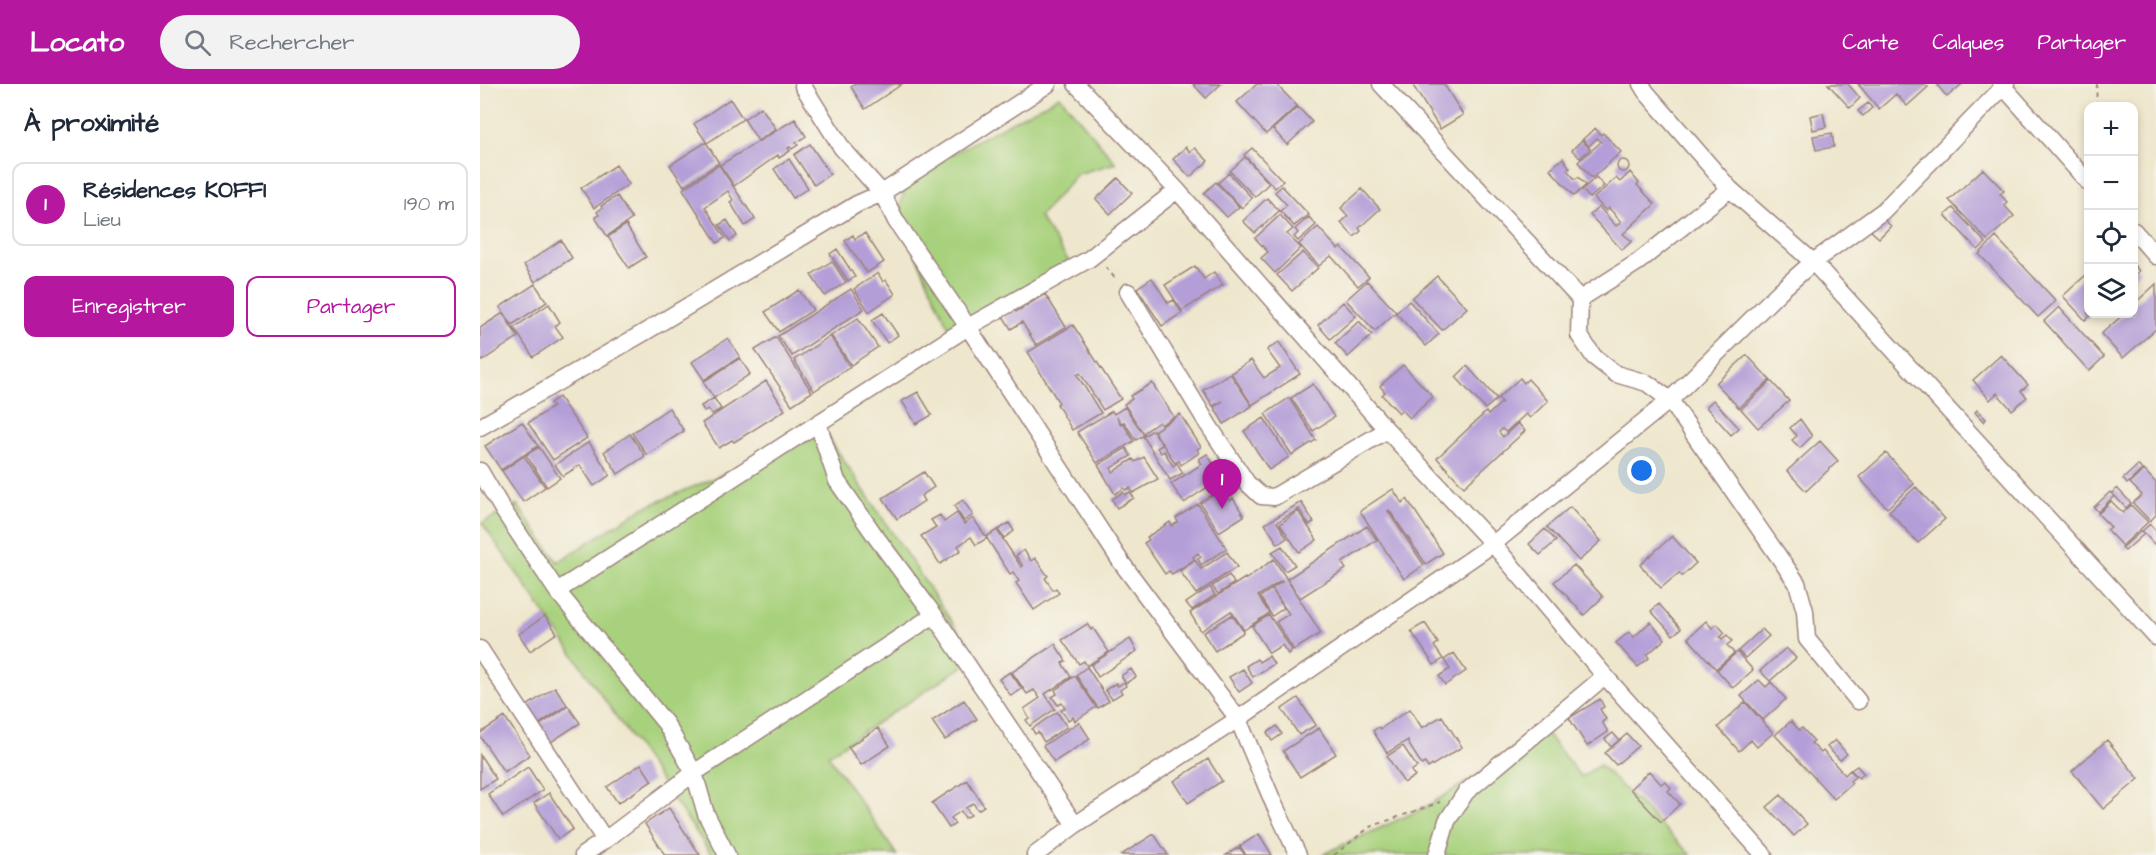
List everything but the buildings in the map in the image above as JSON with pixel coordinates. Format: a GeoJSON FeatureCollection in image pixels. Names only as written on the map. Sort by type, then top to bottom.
{"type":"FeatureCollection","features":[{"type":"Feature","properties":{"kind":"street"},"geometry":{"type":"LineString","coordinates":[[480,427],[645,332],[857,204],[882,193],[1048,84]]}},
{"type":"Feature","properties":{"kind":"street"},"geometry":{"type":"LineString","coordinates":[[1076,84],[1177,190],[1387,430],[1493,544],[1605,676],[1764,855]]}},
{"type":"Feature","properties":{"kind":"street"},"geometry":{"type":"LineString","coordinates":[[1381,84],[1580,299],[1579,335],[1594,357],[1616,374],[1647,383],[1670,400],[1797,583],[1805,611],[1808,639],[1858,701]]}},
{"type":"Feature","properties":{"kind":"street"},"geometry":{"type":"LineString","coordinates":[[1641,84],[1730,189],[1813,262],[2156,637]]}},
{"type":"Feature","properties":{"kind":"street"},"geometry":{"type":"LineString","coordinates":[[1035,855],[1075,825],[1239,719],[1493,544],[1670,400],[1780,291],[1813,262],[1883,212],[2004,85],[2084,177]]}},
{"type":"Feature","properties":{"kind":"street"},"geometry":{"type":"LineString","coordinates":[[803,86],[842,148],[882,193],[896,221],[1121,562],[1239,719],[1298,855]]}},
{"type":"Feature","properties":{"kind":"street"},"geometry":{"type":"LineString","coordinates":[[1580,299],[1638,262],[1730,189]]}},
{"type":"Feature","properties":{"kind":"street"},"geometry":{"type":"LineString","coordinates":[[557,591],[968,327],[1089,259],[1177,190]]}},
{"type":"Feature","properties":{"kind":"street"},"geometry":{"type":"LineString","coordinates":[[2138,236],[2156,256]]}},
{"type":"Feature","properties":{"kind":"street"},"geometry":{"type":"LineString","coordinates":[[1128,292],[1209,426],[1247,483],[1261,496],[1274,497],[1387,430]]}},
{"type":"Feature","properties":{"kind":"street"},"geometry":{"type":"LineString","coordinates":[[818,424],[837,481],[934,615],[1075,825]]}},
{"type":"Feature","properties":{"kind":"street"},"geometry":{"type":"LineString","coordinates":[[480,471],[557,591],[666,724],[694,773],[706,814],[726,855]]}},
{"type":"Feature","properties":{"kind":"street"},"geometry":{"type":"LineString","coordinates":[[583,855],[694,773],[934,615]]}},
{"type":"Feature","properties":{"kind":"street"},"geometry":{"type":"LineString","coordinates":[[480,649],[605,840]]}},
{"type":"Feature","properties":{"kind":"street"},"geometry":{"type":"LineString","coordinates":[[1437,855],[1447,821],[1466,792],[1605,676]]}},
{"type":"Feature","properties":{"kind":"path"},"geometry":{"type":"LineString","coordinates":[[2096,102],[2097,84]]}},
{"type":"Feature","properties":{"kind":"path"},"geometry":{"type":"LineString","coordinates":[[1096,252],[1109,272],[1128,292]]}},
{"type":"Feature","properties":{"kind":"path"},"geometry":{"type":"LineString","coordinates":[[1334,855],[1370,827],[1466,792]]}},
{"type":"Feature","properties":{"kind":"green space"},"geometry":{"type":"Polygon","coordinates":[[[1060,96],[1116,163],[1077,174],[1039,217],[1070,263],[953,337],[898,216],[907,178],[1060,96]]]}},
{"type":"Feature","properties":{"kind":"green space"},"geometry":{"type":"Polygon","coordinates":[[[818,422],[976,658],[828,755],[897,855],[712,855],[482,523],[517,505],[558,562],[641,509],[757,460],[818,422]]]}},
{"type":"Feature","properties":{"kind":"green space"},"geometry":{"type":"Polygon","coordinates":[[[1546,733],[1581,777],[1600,765],[1691,855],[1321,855],[1426,807],[1546,733]]]}},
{"type":"Feature","properties":{"kind":"place","name":"Résidences KOFFI"},"geometry":{"type":"Point","coordinates":[1222,509]}}]}
